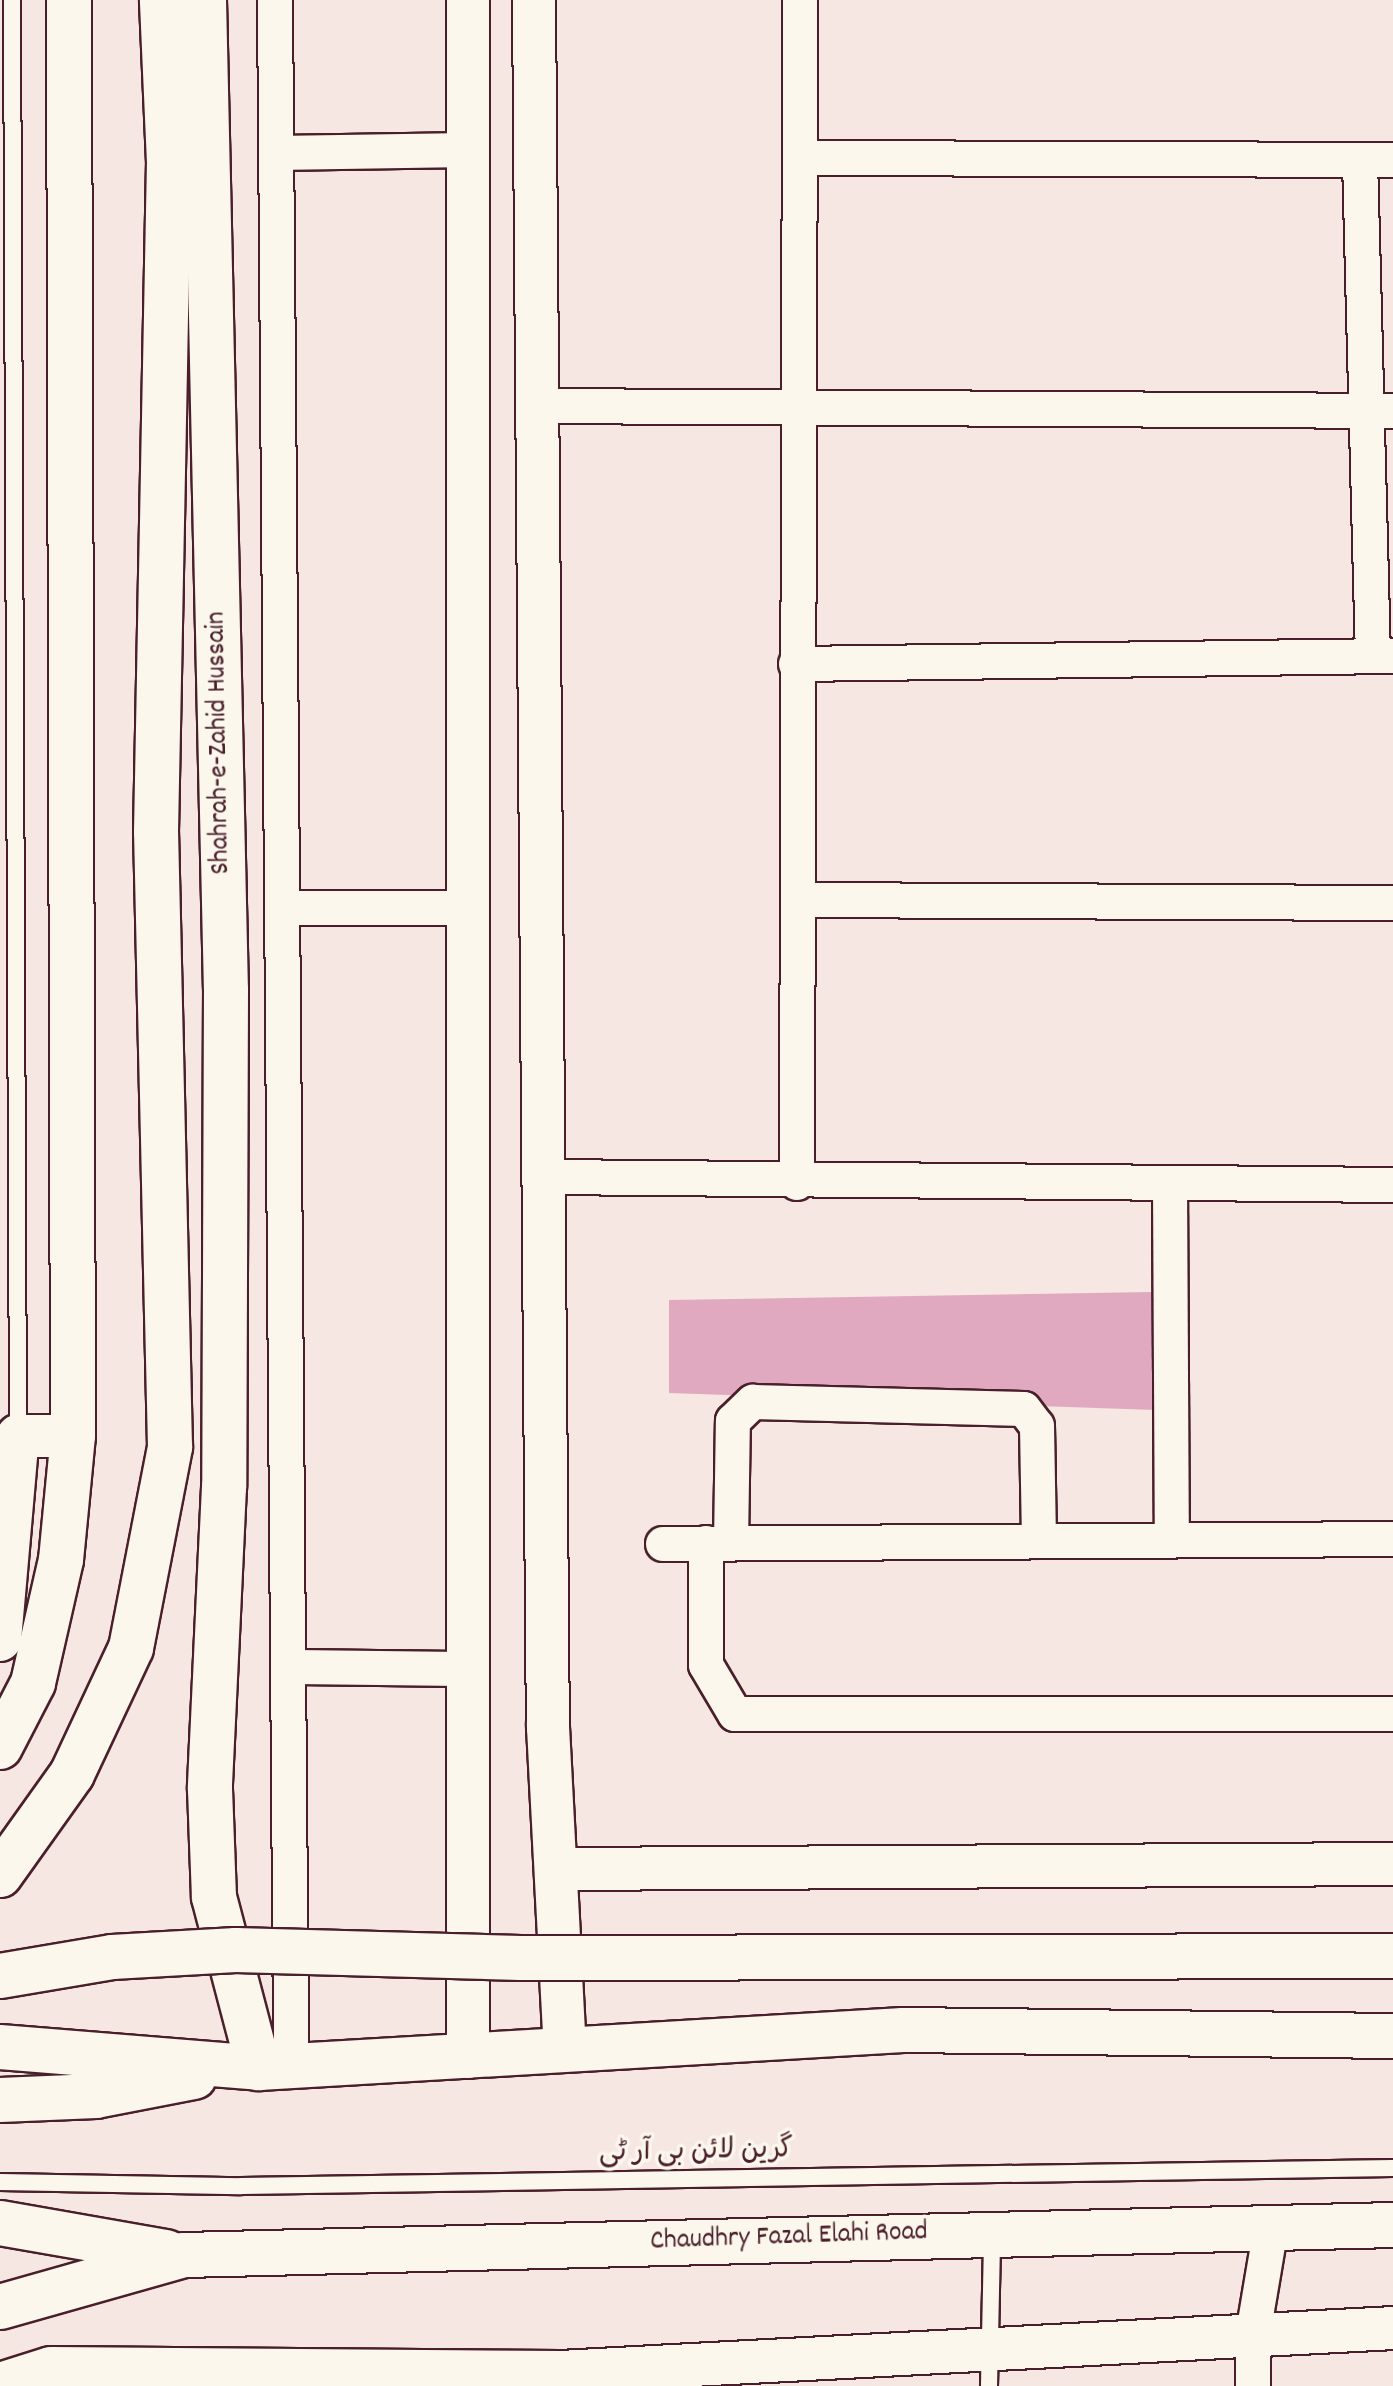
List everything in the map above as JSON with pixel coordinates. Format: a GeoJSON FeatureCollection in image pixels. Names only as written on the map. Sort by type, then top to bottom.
{"type":"FeatureCollection","features":[{"type":"Feature","properties":{"kind":"main road"},"geometry":{"type":"LineString","coordinates":[[0,1747],[33,1683],[61,1560],[73,1436],[69,0]]}},
{"type":"Feature","properties":{"kind":"main road"},"geometry":{"type":"LineString","coordinates":[[0,1875],[72,1774],[131,1648],[170,1447],[156,832],[169,163],[162,0]]}},
{"type":"Feature","properties":{"kind":"main road","name":"Shahrah-e-Zahid Hussain"},"geometry":{"type":"LineString","coordinates":[[204,0],[226,990],[224,1487],[210,1789],[214,1897],[267,2065]]}},
{"type":"Feature","properties":{"kind":"main road"},"geometry":{"type":"LineString","coordinates":[[0,1976],[112,1957],[236,1950],[521,1958],[1393,1956]]}},
{"type":"Feature","properties":{"kind":"main road"},"geometry":{"type":"LineString","coordinates":[[0,2047],[267,2065],[468,2057],[903,2030],[1393,2036]]}},
{"type":"Feature","properties":{"kind":"main road"},"geometry":{"type":"LineString","coordinates":[[0,2100],[96,2096],[267,2065]]}},
{"type":"Feature","properties":{"kind":"main road"},"geometry":{"type":"LineString","coordinates":[[0,2223],[184,2255]]}},
{"type":"Feature","properties":{"kind":"main road","name":"Chaudhry Fazal Elahi Road"},"geometry":{"type":"LineString","coordinates":[[184,2255],[992,2232],[1393,2225]]}},
{"type":"Feature","properties":{"kind":"main road"},"geometry":{"type":"LineString","coordinates":[[0,2307],[184,2255]]}},
{"type":"Feature","properties":{"kind":"street"},"geometry":{"type":"LineString","coordinates":[[267,2065],[291,1667],[275,0]]}},
{"type":"Feature","properties":{"kind":"street"},"geometry":{"type":"LineString","coordinates":[[468,0],[471,908],[465,1669],[468,2057]]}},
{"type":"Feature","properties":{"kind":"street"},"geometry":{"type":"LineString","coordinates":[[534,0],[535,406],[547,1177],[548,1727],[558,1869],[565,2050]]}},
{"type":"Feature","properties":{"kind":"street"},"geometry":{"type":"LineString","coordinates":[[797,1183],[800,0]]}},
{"type":"Feature","properties":{"kind":"street"},"geometry":{"type":"LineString","coordinates":[[277,153],[468,150]]}},
{"type":"Feature","properties":{"kind":"street"},"geometry":{"type":"LineString","coordinates":[[796,664],[1383,656],[1376,160],[801,158]]}},
{"type":"Feature","properties":{"kind":"street"},"geometry":{"type":"LineString","coordinates":[[535,406],[1380,411]]}},
{"type":"Feature","properties":{"kind":"street"},"geometry":{"type":"LineString","coordinates":[[800,900],[1393,903]]}},
{"type":"Feature","properties":{"kind":"street"},"geometry":{"type":"LineString","coordinates":[[284,908],[471,908]]}},
{"type":"Feature","properties":{"kind":"street"},"geometry":{"type":"LineString","coordinates":[[547,1177],[797,1183],[1393,1185]]}},
{"type":"Feature","properties":{"kind":"street"},"geometry":{"type":"LineString","coordinates":[[1170,1184],[1172,1540]]}},
{"type":"Feature","properties":{"kind":"street"},"geometry":{"type":"LineString","coordinates":[[1039,1541],[1037,1426],[1024,1409],[753,1402],[733,1421],[706,1665],[735,1714],[1393,1714]]}},
{"type":"Feature","properties":{"kind":"street"},"geometry":{"type":"LineString","coordinates":[[0,1640],[18,1436],[73,1436]]}},
{"type":"Feature","properties":{"kind":"street"},"geometry":{"type":"LineString","coordinates":[[663,1544],[1393,1539]]}},
{"type":"Feature","properties":{"kind":"street"},"geometry":{"type":"LineString","coordinates":[[291,1667],[465,1669]]}},
{"type":"Feature","properties":{"kind":"street"},"geometry":{"type":"LineString","coordinates":[[558,1869],[1393,1864]]}},
{"type":"Feature","properties":{"kind":"street"},"geometry":{"type":"LineString","coordinates":[[1253,2386],[1253,2334],[1271,2228]]}},
{"type":"Feature","properties":{"kind":"street"},"geometry":{"type":"LineString","coordinates":[[0,2384],[51,2368],[166,2376],[560,2379],[989,2366],[1253,2334],[1393,2328]]}},
{"type":"Feature","properties":{"kind":"lane"},"geometry":{"type":"LineString","coordinates":[[12,0],[18,1436]]}},
{"type":"Feature","properties":{"kind":"lane","name":"گرین لائن بی آر ٹی"},"geometry":{"type":"LineString","coordinates":[[0,2182],[241,2186],[1393,2168]]}},
{"type":"Feature","properties":{"kind":"lane"},"geometry":{"type":"LineString","coordinates":[[989,2366],[992,2232]]}},
{"type":"Feature","properties":{"kind":"building"},"geometry":{"type":"Polygon","coordinates":[[[1152,1292],[1155,1410],[669,1393],[669,1300],[1152,1292]]]}}]}
